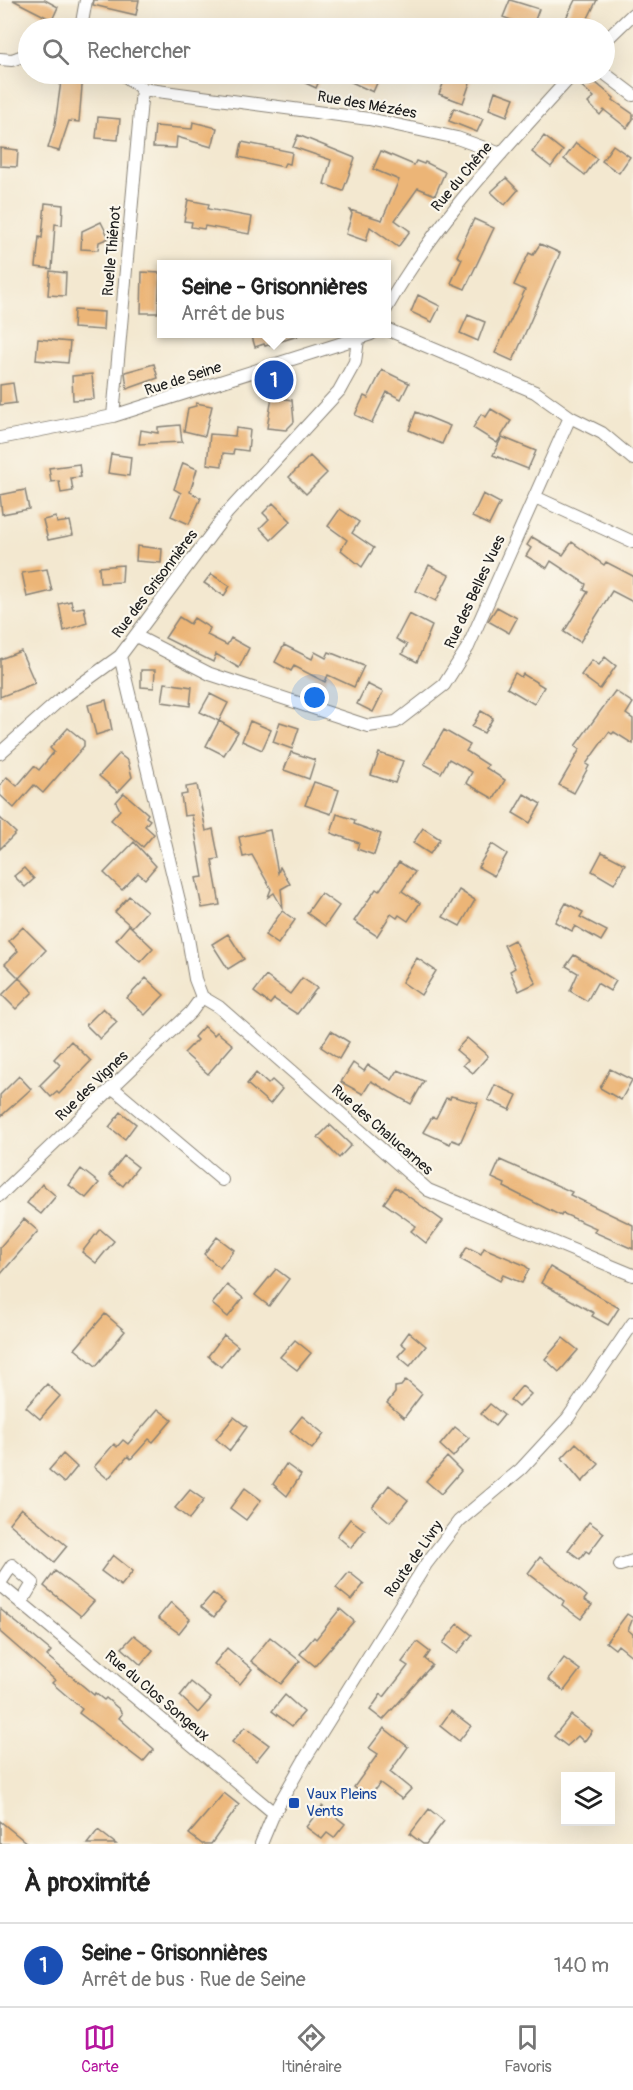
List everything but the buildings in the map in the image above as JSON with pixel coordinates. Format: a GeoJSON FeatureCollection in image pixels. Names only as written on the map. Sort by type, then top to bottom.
{"type":"FeatureCollection","features":[{"type":"Feature","properties":{"kind":"street"},"geometry":{"type":"LineString","coordinates":[[83,18],[86,0]]}},
{"type":"Feature","properties":{"kind":"street"},"geometry":{"type":"LineString","coordinates":[[615,31],[633,14]]}},
{"type":"Feature","properties":{"kind":"street"},"geometry":{"type":"LineString","coordinates":[[0,58],[12,60],[18,58]]}},
{"type":"Feature","properties":{"kind":"street"},"geometry":{"type":"LineString","coordinates":[[615,81],[633,95]]}},
{"type":"Feature","properties":{"kind":"street"},"geometry":{"type":"LineString","coordinates":[[136,84],[142,89]]}},
{"type":"Feature","properties":{"kind":"street","name":"Rue du Chêne"},"geometry":{"type":"LineString","coordinates":[[391,302],[403,279],[460,200],[564,84]]}},
{"type":"Feature","properties":{"kind":"street","name":"Rue des Mézées"},"geometry":{"type":"LineString","coordinates":[[142,89],[369,119],[457,138],[501,154]]}},
{"type":"Feature","properties":{"kind":"street","name":"Ruelle Thiénot"},"geometry":{"type":"LineString","coordinates":[[113,416],[142,89]]}},
{"type":"Feature","properties":{"kind":"street"},"geometry":{"type":"LineString","coordinates":[[391,331],[535,392],[570,417],[602,433],[633,459]]}},
{"type":"Feature","properties":{"kind":"street","name":"Rue de Seine"},"geometry":{"type":"LineString","coordinates":[[0,438],[113,416],[358,339]]}},
{"type":"Feature","properties":{"kind":"street","name":"Rue des Grisonnières"},"geometry":{"type":"LineString","coordinates":[[202,997],[195,979],[188,938],[120,656],[227,513],[339,391],[355,362],[358,339]]}},
{"type":"Feature","properties":{"kind":"street","name":"Rue des Belles Vues"},"geometry":{"type":"LineString","coordinates":[[136,636],[210,674],[311,708],[368,726],[396,722],[444,685],[468,647],[570,417]]}},
{"type":"Feature","properties":{"kind":"street"},"geometry":{"type":"LineString","coordinates":[[535,497],[633,542]]}},
{"type":"Feature","properties":{"kind":"street"},"geometry":{"type":"LineString","coordinates":[[0,753],[62,698],[120,656]]}},
{"type":"Feature","properties":{"kind":"street","name":"Rue des Vignes"},"geometry":{"type":"LineString","coordinates":[[0,1195],[191,1012],[202,997]]}},
{"type":"Feature","properties":{"kind":"street","name":"Rue des Chalucarnes"},"geometry":{"type":"LineString","coordinates":[[202,997],[219,1007],[428,1190],[633,1275]]}},
{"type":"Feature","properties":{"kind":"street"},"geometry":{"type":"LineString","coordinates":[[113,1088],[222,1180]]}},
{"type":"Feature","properties":{"kind":"street","name":"Route de Livry"},"geometry":{"type":"LineString","coordinates":[[261,1844],[274,1813],[306,1757],[426,1564],[459,1521],[520,1469],[568,1418],[633,1323]]}},
{"type":"Feature","properties":{"kind":"street"},"geometry":{"type":"LineString","coordinates":[[620,1565],[633,1561]]}},
{"type":"Feature","properties":{"kind":"street","name":"Rue du Clos Songeux"},"geometry":{"type":"LineString","coordinates":[[21,1603],[33,1583],[12,1565],[0,1584],[21,1603],[274,1813]]}},
{"type":"Feature","properties":{"kind":"place","name":"Seine - Grisonnières"},"geometry":{"type":"Point","coordinates":[274,380]}},
{"type":"Feature","properties":{"kind":"place","name":"Vaux Pleins Vents"},"geometry":{"type":"Point","coordinates":[294,1803]}}]}
